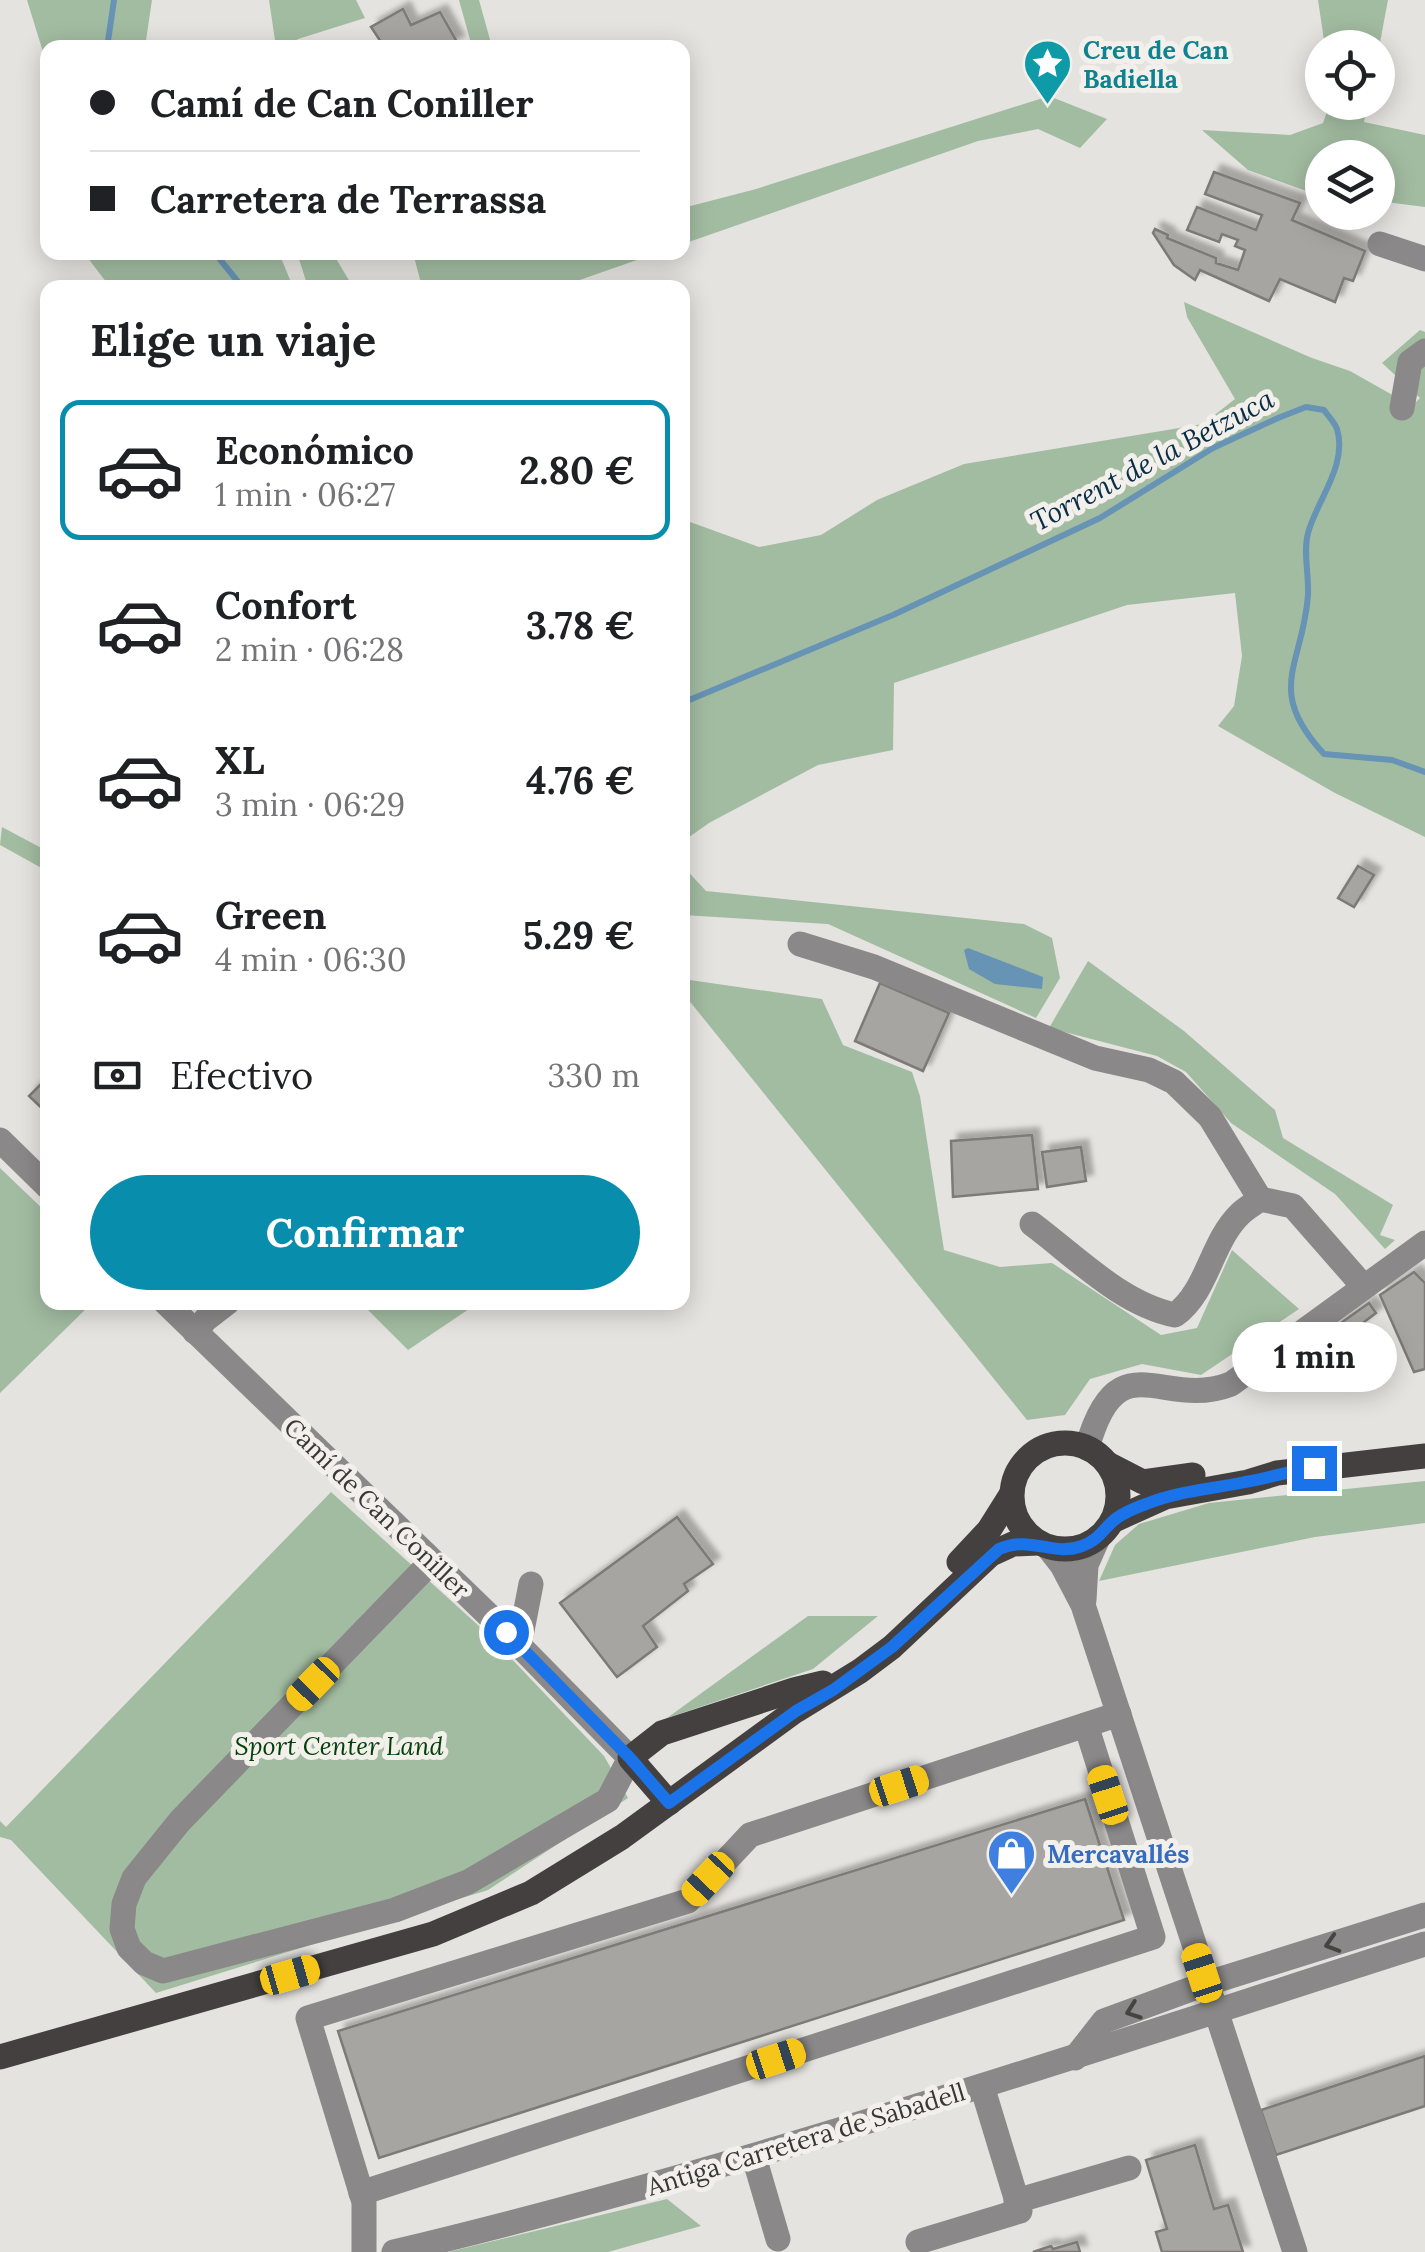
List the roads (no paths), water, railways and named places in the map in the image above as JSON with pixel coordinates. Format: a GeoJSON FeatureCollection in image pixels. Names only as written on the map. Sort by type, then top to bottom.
{"type":"FeatureCollection","features":[{"type":"Feature","properties":{"kind":"main road"},"geometry":{"type":"LineString","coordinates":[[796,1711],[896,1624],[989,1530],[1011,1496],[1018,1470],[1041,1448],[1061,1443],[1097,1456],[1142,1482],[1246,1467],[1276,1472]]}},
{"type":"Feature","properties":{"kind":"main road"},"geometry":{"type":"LineString","coordinates":[[1097,1456],[1118,1490],[1105,1530]]}},
{"type":"Feature","properties":{"kind":"main road"},"geometry":{"type":"LineString","coordinates":[[0,2057],[467,1922],[563,1875],[892,1647],[992,1554],[1013,1544],[1079,1548],[1165,1497],[1248,1482],[1276,1472],[1425,1456]]}},
{"type":"Feature","properties":{"kind":"main road"},"geometry":{"type":"LineString","coordinates":[[1011,1496],[1016,1520],[1043,1545]]}},
{"type":"Feature","properties":{"kind":"main road"},"geometry":{"type":"LineString","coordinates":[[669,1803],[630,1758],[662,1733],[823,1684]]}},
{"type":"Feature","properties":{"kind":"street"},"geometry":{"type":"LineString","coordinates":[[1380,244],[1425,259]]}},
{"type":"Feature","properties":{"kind":"street"},"geometry":{"type":"LineString","coordinates":[[1402,408],[1410,362],[1425,351]]}},
{"type":"Feature","properties":{"kind":"street"},"geometry":{"type":"LineString","coordinates":[[800,944],[874,967],[1096,1058],[1149,1070],[1174,1082],[1210,1117],[1260,1199],[1293,1206],[1364,1288]]}},
{"type":"Feature","properties":{"kind":"street"},"geometry":{"type":"LineString","coordinates":[[0,1140],[40,1179]]}},
{"type":"Feature","properties":{"kind":"street"},"geometry":{"type":"LineString","coordinates":[[1032,1224],[1133,1300],[1175,1315],[1189,1305],[1215,1252],[1239,1215],[1260,1199]]}},
{"type":"Feature","properties":{"kind":"street"},"geometry":{"type":"LineString","coordinates":[[1097,1456],[1102,1409],[1118,1390],[1140,1382],[1199,1393],[1231,1384],[1421,1243]]}},
{"type":"Feature","properties":{"kind":"street","name":"Camí de Can Coniller"},"geometry":{"type":"LineString","coordinates":[[173,1310],[630,1758]]}},
{"type":"Feature","properties":{"kind":"street"},"geometry":{"type":"LineString","coordinates":[[195,1332],[217,1310]]}},
{"type":"Feature","properties":{"kind":"street"},"geometry":{"type":"LineString","coordinates":[[1083,1605],[1086,1565],[1105,1530]]}},
{"type":"Feature","properties":{"kind":"street"},"geometry":{"type":"LineString","coordinates":[[1043,1545],[1062,1565],[1083,1605],[1295,2252]]}},
{"type":"Feature","properties":{"kind":"street"},"geometry":{"type":"LineString","coordinates":[[432,1561],[180,1821],[134,1878],[124,1904],[122,1929],[128,1948],[144,1963],[163,1971],[396,1910],[468,1882],[608,1800],[630,1758]]}},
{"type":"Feature","properties":{"kind":"street"},"geometry":{"type":"LineString","coordinates":[[519,1646],[531,1584]]}},
{"type":"Feature","properties":{"kind":"street"},"geometry":{"type":"LineString","coordinates":[[364,2252],[364,2202],[308,2018],[688,1902],[750,1835],[1118,1714]]}},
{"type":"Feature","properties":{"kind":"street"},"geometry":{"type":"LineString","coordinates":[[361,2193],[1153,1937],[1086,1725]]}},
{"type":"Feature","properties":{"kind":"street"},"geometry":{"type":"LineString","coordinates":[[1074,2058],[1104,2021],[1205,1984],[1425,1915]]}},
{"type":"Feature","properties":{"kind":"street","name":"Antiga Carretera de Sabadell"},"geometry":{"type":"LineString","coordinates":[[394,2252],[641,2190],[754,2157],[1425,1944]]}},
{"type":"Feature","properties":{"kind":"street"},"geometry":{"type":"LineString","coordinates":[[918,2242],[1020,2211],[982,2086]]}},
{"type":"Feature","properties":{"kind":"street"},"geometry":{"type":"LineString","coordinates":[[754,2157],[778,2239]]}},
{"type":"Feature","properties":{"kind":"street"},"geometry":{"type":"LineString","coordinates":[[1016,2201],[1129,2168]]}},
{"type":"Feature","properties":{"kind":"water"},"geometry":{"type":"Polygon","coordinates":[[[968,948],[1043,977],[1042,989],[995,984],[969,969],[964,950],[968,948]]]}},
{"type":"Feature","properties":{"kind":"waterway","name":"Torrent de la Betzuca"},"geometry":{"type":"LineString","coordinates":[[108,40],[114,0]]}},
{"type":"Feature","properties":{"kind":"waterway","name":"Torrent de la Betzuca"},"geometry":{"type":"LineString","coordinates":[[220,260],[237,280]]}},
{"type":"Feature","properties":{"kind":"waterway","name":"Torrent de la Betzuca"},"geometry":{"type":"LineString","coordinates":[[690,700],[893,615],[1100,518],[1213,448],[1306,407],[1324,410],[1336,427],[1339,442],[1335,469],[1307,540],[1308,595],[1292,677],[1295,712],[1324,754],[1392,760],[1425,772]]}},
{"type":"Feature","properties":{"kind":"place","name":"Creu de Can Badiella"},"geometry":{"type":"Point","coordinates":[1048,106]}},
{"type":"Feature","properties":{"kind":"place","name":"Mercavallés"},"geometry":{"type":"Point","coordinates":[1012,1896]}},
{"type":"Feature","properties":{"kind":"park label","name":"Sport Center Land"},"geometry":{"type":"Point","coordinates":[339,1746]}}]}
